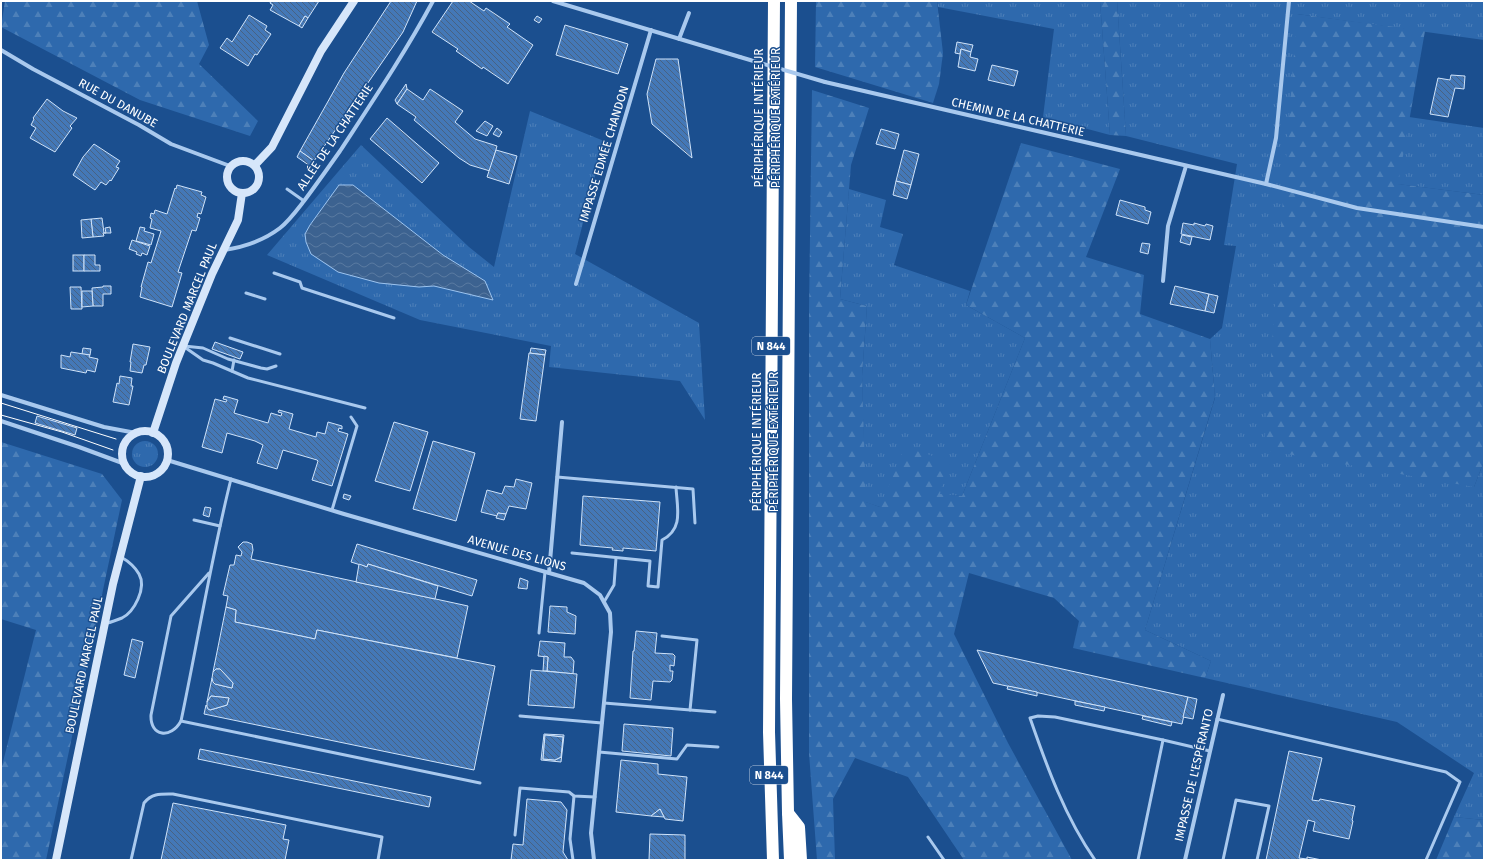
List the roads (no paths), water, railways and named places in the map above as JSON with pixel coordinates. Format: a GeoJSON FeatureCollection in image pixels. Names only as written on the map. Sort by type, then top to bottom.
{"type":"FeatureCollection","features":[{"type":"Feature","properties":{"kind":"highway","name":"PÉRIPHÉRIQUE INTÉRIEUR"},"geometry":{"type":"LineString","coordinates":[[772,860],[769,718],[774,1]]}},
{"type":"Feature","properties":{"kind":"highway","name":"PÉRIPHÉRIQUE EXTÉRIEUR"},"geometry":{"type":"LineString","coordinates":[[790,860],[786,699],[791,1]]}},
{"type":"Feature","properties":{"kind":"highway"},"geometry":{"type":"LineString","coordinates":[[788,813],[799,827],[801,860]]}},
{"type":"Feature","properties":{"kind":"street"},"geometry":{"type":"LineString","coordinates":[[255,165],[272,147],[321,52],[354,1]]}},
{"type":"Feature","properties":{"kind":"street","name":"ALLÉE DE LA CHATTERIE"},"geometry":{"type":"LineString","coordinates":[[223,251],[245,246],[265,237],[280,228],[294,214],[324,175],[410,43],[433,1]]}},
{"type":"Feature","properties":{"kind":"street","name":"CHEMIN DE LA CHATTERIE"},"geometry":{"type":"LineString","coordinates":[[553,1],[825,82],[1266,184],[1357,208],[1484,226]]}},
{"type":"Feature","properties":{"kind":"street"},"geometry":{"type":"LineString","coordinates":[[1266,184],[1276,138],[1289,1]]}},
{"type":"Feature","properties":{"kind":"street"},"geometry":{"type":"LineString","coordinates":[[679,39],[689,12]]}},
{"type":"Feature","properties":{"kind":"street","name":"IMPASSE EDMÉE CHANDON"},"geometry":{"type":"LineString","coordinates":[[576,284],[651,30]]}},
{"type":"Feature","properties":{"kind":"street","name":"RUE DU DANUBE"},"geometry":{"type":"LineString","coordinates":[[1,50],[171,144],[230,166]]}},
{"type":"Feature","properties":{"kind":"street"},"geometry":{"type":"LineString","coordinates":[[242,160],[249,161],[255,165],[260,177],[258,184],[249,192],[235,192],[226,180],[230,166],[235,162],[242,160]]}},
{"type":"Feature","properties":{"kind":"street"},"geometry":{"type":"LineString","coordinates":[[1163,281],[1168,226],[1186,166]]}},
{"type":"Feature","properties":{"kind":"street","name":"BOULEVARD MARCEL PAUL"},"geometry":{"type":"LineString","coordinates":[[153,433],[184,346],[212,274],[238,220],[242,193]]}},
{"type":"Feature","properties":{"kind":"street"},"geometry":{"type":"LineString","coordinates":[[1,395],[121,432],[136,433],[145,431],[153,433],[162,439],[166,445],[168,452],[167,460],[164,467],[156,474],[141,476],[132,472],[125,464],[1,421]]}},
{"type":"Feature","properties":{"kind":"street"},"geometry":{"type":"LineString","coordinates":[[547,572],[562,422]]}},
{"type":"Feature","properties":{"kind":"street"},"geometry":{"type":"LineString","coordinates":[[125,464],[123,453],[124,446],[128,439],[136,433]]}},
{"type":"Feature","properties":{"kind":"street","name":"AVENUE DES LIONS"},"geometry":{"type":"LineString","coordinates":[[167,460],[332,510],[584,583],[600,595],[610,613],[611,632],[591,833],[594,860]]}},
{"type":"Feature","properties":{"kind":"street","name":"BOULEVARD MARCEL PAUL"},"geometry":{"type":"LineString","coordinates":[[56,860],[120,556],[141,476]]}},
{"type":"Feature","properties":{"kind":"street","name":"IMPASSE DE L'ESPÉRANTO"},"geometry":{"type":"LineString","coordinates":[[1185,860],[1223,695]]}},
{"type":"Feature","properties":{"kind":"lane"},"geometry":{"type":"LineString","coordinates":[[287,188],[304,201]]}},
{"type":"Feature","properties":{"kind":"lane"},"geometry":{"type":"LineString","coordinates":[[274,272],[300,282],[302,288],[394,318]]}},
{"type":"Feature","properties":{"kind":"lane"},"geometry":{"type":"LineString","coordinates":[[246,293],[265,300]]}},
{"type":"Feature","properties":{"kind":"lane"},"geometry":{"type":"LineString","coordinates":[[230,338],[280,354]]}},
{"type":"Feature","properties":{"kind":"lane"},"geometry":{"type":"LineString","coordinates":[[184,346],[203,348],[234,360],[261,368],[267,369],[276,366]]}},
{"type":"Feature","properties":{"kind":"lane"},"geometry":{"type":"LineString","coordinates":[[184,346],[203,360],[248,378],[365,408]]}},
{"type":"Feature","properties":{"kind":"lane"},"geometry":{"type":"LineString","coordinates":[[232,371],[234,360]]}},
{"type":"Feature","properties":{"kind":"lane"},"geometry":{"type":"LineString","coordinates":[[332,510],[357,426],[351,417]]}},
{"type":"Feature","properties":{"kind":"lane"},"geometry":{"type":"LineString","coordinates":[[557,477],[693,489],[695,523]]}},
{"type":"Feature","properties":{"kind":"lane"},"geometry":{"type":"LineString","coordinates":[[209,572],[171,616],[151,721],[156,730],[161,733],[170,733],[175,730],[181,721],[209,572],[231,479]]}},
{"type":"Feature","properties":{"kind":"lane"},"geometry":{"type":"LineString","coordinates":[[572,553],[650,561],[648,586],[658,587],[662,540],[669,536],[677,525],[676,487]]}},
{"type":"Feature","properties":{"kind":"lane"},"geometry":{"type":"LineString","coordinates":[[194,520],[220,526]]}},
{"type":"Feature","properties":{"kind":"lane"},"geometry":{"type":"LineString","coordinates":[[105,624],[123,618],[132,610],[139,595],[141,584],[140,575],[129,562],[120,556]]}},
{"type":"Feature","properties":{"kind":"lane"},"geometry":{"type":"LineString","coordinates":[[604,602],[614,585],[616,558]]}},
{"type":"Feature","properties":{"kind":"lane"},"geometry":{"type":"LineString","coordinates":[[539,633],[547,572]]}},
{"type":"Feature","properties":{"kind":"lane"},"geometry":{"type":"LineString","coordinates":[[662,636],[697,640],[690,710]]}},
{"type":"Feature","properties":{"kind":"lane"},"geometry":{"type":"LineString","coordinates":[[604,703],[715,712]]}},
{"type":"Feature","properties":{"kind":"lane"},"geometry":{"type":"LineString","coordinates":[[520,716],[602,723]]}},
{"type":"Feature","properties":{"kind":"lane"},"geometry":{"type":"LineString","coordinates":[[1095,860],[1067,811],[1049,772],[1030,718],[1038,716],[1055,717],[1210,751]]}},
{"type":"Feature","properties":{"kind":"lane"},"geometry":{"type":"LineString","coordinates":[[1217,719],[1446,772],[1460,782],[1426,860]]}},
{"type":"Feature","properties":{"kind":"lane"},"geometry":{"type":"LineString","coordinates":[[181,721],[480,783]]}},
{"type":"Feature","properties":{"kind":"lane"},"geometry":{"type":"LineString","coordinates":[[1138,860],[1163,740]]}},
{"type":"Feature","properties":{"kind":"lane"},"geometry":{"type":"LineString","coordinates":[[599,752],[676,759],[687,745],[718,747]]}},
{"type":"Feature","properties":{"kind":"lane"},"geometry":{"type":"LineString","coordinates":[[515,835],[520,788],[569,792],[574,796],[595,797]]}},
{"type":"Feature","properties":{"kind":"lane"},"geometry":{"type":"LineString","coordinates":[[131,860],[144,803],[148,798],[158,794],[173,794],[382,837],[378,860]]}},
{"type":"Feature","properties":{"kind":"lane"},"geometry":{"type":"LineString","coordinates":[[573,860],[570,839],[574,796]]}},
{"type":"Feature","properties":{"kind":"lane"},"geometry":{"type":"LineString","coordinates":[[1223,860],[1236,800],[1269,806],[1257,860]]}},
{"type":"Feature","properties":{"kind":"lane"},"geometry":{"type":"LineString","coordinates":[[928,837],[944,860]]}},
{"type":"Feature","properties":{"kind":"water"},"geometry":{"type":"Polygon","coordinates":[[[339,185],[353,185],[443,255],[485,281],[493,300],[434,286],[419,287],[379,283],[338,272],[311,254],[306,242],[305,234],[339,185]]]}},
{"type":"Feature","properties":{"kind":"tram line"},"geometry":{"type":"LineString","coordinates":[[1,403],[116,439]]}},
{"type":"Feature","properties":{"kind":"tram line"},"geometry":{"type":"LineString","coordinates":[[1,415],[62,432],[113,450]]}}]}
